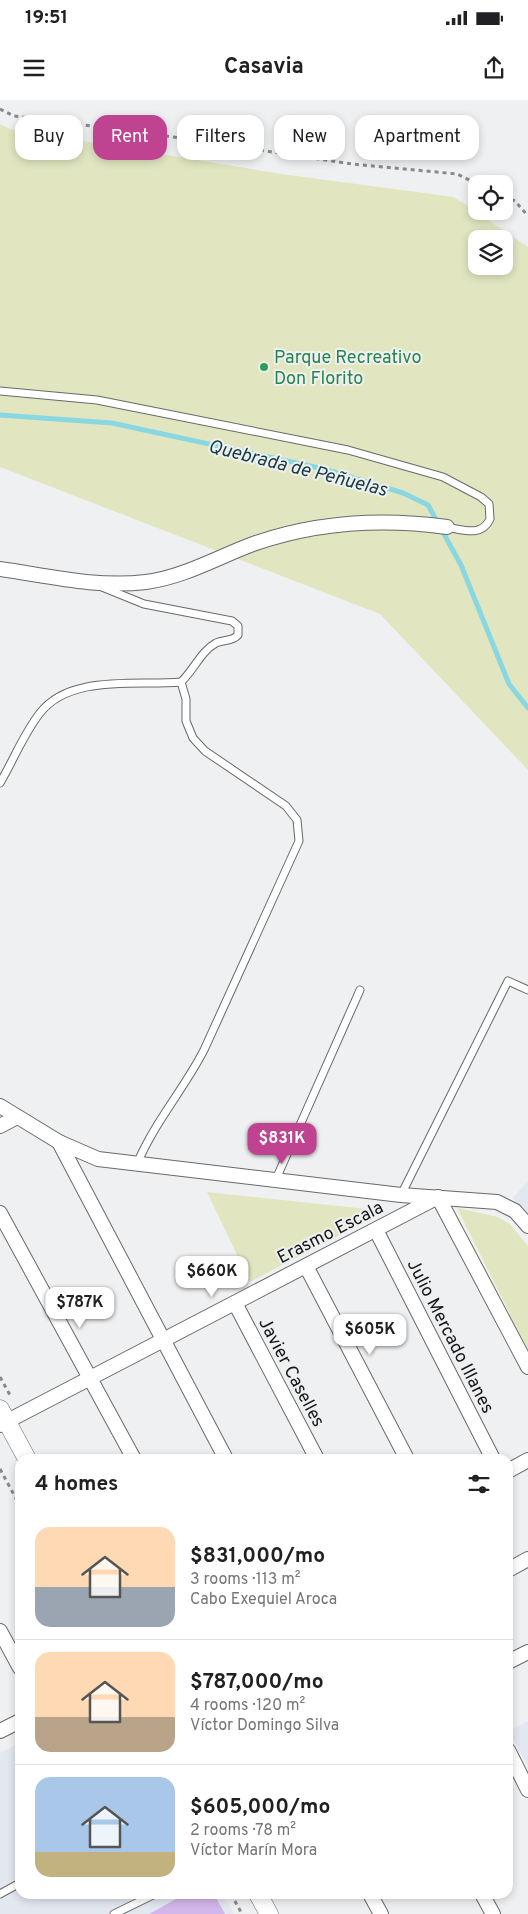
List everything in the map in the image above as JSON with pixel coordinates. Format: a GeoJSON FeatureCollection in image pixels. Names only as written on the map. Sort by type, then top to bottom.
{"type":"FeatureCollection","features":[{"type":"Feature","properties":{"kind":"street"},"geometry":{"type":"LineString","coordinates":[[0,569],[97,584],[147,582],[172,577],[253,544],[312,528],[372,522],[447,527]]}},
{"type":"Feature","properties":{"kind":"street"},"geometry":{"type":"LineString","coordinates":[[0,1106],[59,1142],[98,1159],[401,1195],[497,1202],[515,1211],[528,1226]]}},
{"type":"Feature","properties":{"kind":"street"},"geometry":{"type":"LineString","coordinates":[[0,1126],[17,1117]]}},
{"type":"Feature","properties":{"kind":"street"},"geometry":{"type":"LineString","coordinates":[[59,1142],[223,1454]]}},
{"type":"Feature","properties":{"kind":"street"},"geometry":{"type":"LineString","coordinates":[[438,1198],[528,1367]]}},
{"type":"Feature","properties":{"kind":"street","name":"Erasmo Escala"},"geometry":{"type":"LineString","coordinates":[[2,1418],[90,1378],[438,1198]]}},
{"type":"Feature","properties":{"kind":"street"},"geometry":{"type":"LineString","coordinates":[[0,1213],[131,1454]]}},
{"type":"Feature","properties":{"kind":"street","name":"Julio Mercado Illanes"},"geometry":{"type":"LineString","coordinates":[[376,1230],[490,1454]]}},
{"type":"Feature","properties":{"kind":"street"},"geometry":{"type":"LineString","coordinates":[[306,1266],[404,1454]]}},
{"type":"Feature","properties":{"kind":"street","name":"Javier Caselles"},"geometry":{"type":"LineString","coordinates":[[235,1303],[314,1454]]}},
{"type":"Feature","properties":{"kind":"street"},"geometry":{"type":"LineString","coordinates":[[2,1418],[24,1454]]}},
{"type":"Feature","properties":{"kind":"street"},"geometry":{"type":"LineString","coordinates":[[513,1468],[528,1460]]}},
{"type":"Feature","properties":{"kind":"street"},"geometry":{"type":"LineString","coordinates":[[513,1567],[528,1559]]}},
{"type":"Feature","properties":{"kind":"street"},"geometry":{"type":"LineString","coordinates":[[0,1631],[15,1659]]}},
{"type":"Feature","properties":{"kind":"street"},"geometry":{"type":"LineString","coordinates":[[513,1660],[528,1652]]}},
{"type":"Feature","properties":{"kind":"street"},"geometry":{"type":"LineString","coordinates":[[0,1731],[15,1724]]}},
{"type":"Feature","properties":{"kind":"street"},"geometry":{"type":"LineString","coordinates":[[513,1760],[528,1790]]}},
{"type":"Feature","properties":{"kind":"street"},"geometry":{"type":"LineString","coordinates":[[261,1899],[269,1914]]}},
{"type":"Feature","properties":{"kind":"street"},"geometry":{"type":"LineString","coordinates":[[373,1899],[381,1914]]}},
{"type":"Feature","properties":{"kind":"street"},"geometry":{"type":"LineString","coordinates":[[485,1899],[493,1914]]}},
{"type":"Feature","properties":{"kind":"lane"},"geometry":{"type":"LineString","coordinates":[[0,391],[97,400],[348,450],[443,477],[481,497],[489,504],[490,519],[484,528],[473,532],[447,527]]}},
{"type":"Feature","properties":{"kind":"lane"},"geometry":{"type":"LineString","coordinates":[[0,783],[38,714],[54,699],[86,686],[181,682],[191,672],[206,650],[218,642],[235,638],[238,635],[238,626],[232,622],[144,604],[114,594],[97,584]]}},
{"type":"Feature","properties":{"kind":"lane"},"geometry":{"type":"LineString","coordinates":[[137,1164],[156,1124],[183,1088],[204,1050],[299,841],[297,820],[286,806],[205,751],[193,738],[186,721],[186,699],[181,682]]}},
{"type":"Feature","properties":{"kind":"lane"},"geometry":{"type":"LineString","coordinates":[[401,1195],[508,980],[528,990]]}},
{"type":"Feature","properties":{"kind":"lane"},"geometry":{"type":"LineString","coordinates":[[276,1179],[360,990]]}},
{"type":"Feature","properties":{"kind":"lane"},"geometry":{"type":"LineString","coordinates":[[0,1894],[15,1886]]}},
{"type":"Feature","properties":{"kind":"lane"},"geometry":{"type":"LineString","coordinates":[[114,1914],[145,1899]]}},
{"type":"Feature","properties":{"kind":"path"},"geometry":{"type":"LineString","coordinates":[[0,108],[14,116],[153,134],[352,164],[457,174],[468,179]]}},
{"type":"Feature","properties":{"kind":"path"},"geometry":{"type":"LineString","coordinates":[[513,200],[528,216]]}},
{"type":"Feature","properties":{"kind":"path"},"geometry":{"type":"LineString","coordinates":[[0,1469],[15,1497]]}},
{"type":"Feature","properties":{"kind":"path"},"geometry":{"type":"LineString","coordinates":[[234,1899],[242,1914]]}},
{"type":"Feature","properties":{"kind":"shaded area"},"geometry":{"type":"Polygon","coordinates":[[[528,1181],[528,1217],[513,1198],[528,1181]]]}},
{"type":"Feature","properties":{"kind":"shaded area"},"geometry":{"type":"Polygon","coordinates":[[[528,1721],[528,1767],[513,1739],[513,1729],[528,1721]]]}},
{"type":"Feature","properties":{"kind":"shaded area"},"geometry":{"type":"Polygon","coordinates":[[[15,1746],[15,1899],[226,1899],[234,1914],[0,1914],[0,1753],[15,1746]]]}},
{"type":"Feature","properties":{"kind":"green space","name":"Parque Recreativo Don Florito"},"geometry":{"type":"Polygon","coordinates":[[[0,124],[15,130],[15,160],[83,160],[83,141],[93,143],[93,160],[167,160],[167,155],[177,157],[177,160],[197,160],[281,174],[454,197],[468,206],[468,220],[488,220],[503,230],[468,230],[468,275],[513,275],[513,237],[528,247],[528,770],[380,614],[0,467],[0,124]]]}},
{"type":"Feature","properties":{"kind":"green space"},"geometry":{"type":"Polygon","coordinates":[[[207,1192],[376,1210],[376,1216],[250,1282],[207,1192]]]}},
{"type":"Feature","properties":{"kind":"green space"},"geometry":{"type":"Polygon","coordinates":[[[457,1208],[498,1217],[510,1224],[528,1246],[528,1350],[457,1208]]]}},
{"type":"Feature","properties":{"kind":"building"},"geometry":{"type":"Polygon","coordinates":[[[176,1899],[217,1899],[225,1914],[149,1914],[176,1899]]]}},
{"type":"Feature","properties":{"kind":"waterway","name":"Quebrada de Peñuelas"},"geometry":{"type":"LineString","coordinates":[[0,415],[112,423],[324,469],[403,493],[428,505],[461,565],[509,684],[528,708]]}},
{"type":"Feature","properties":{"kind":"place","name":"Parque Recreativo Don Florito"},"geometry":{"type":"Point","coordinates":[264,367]}}]}
